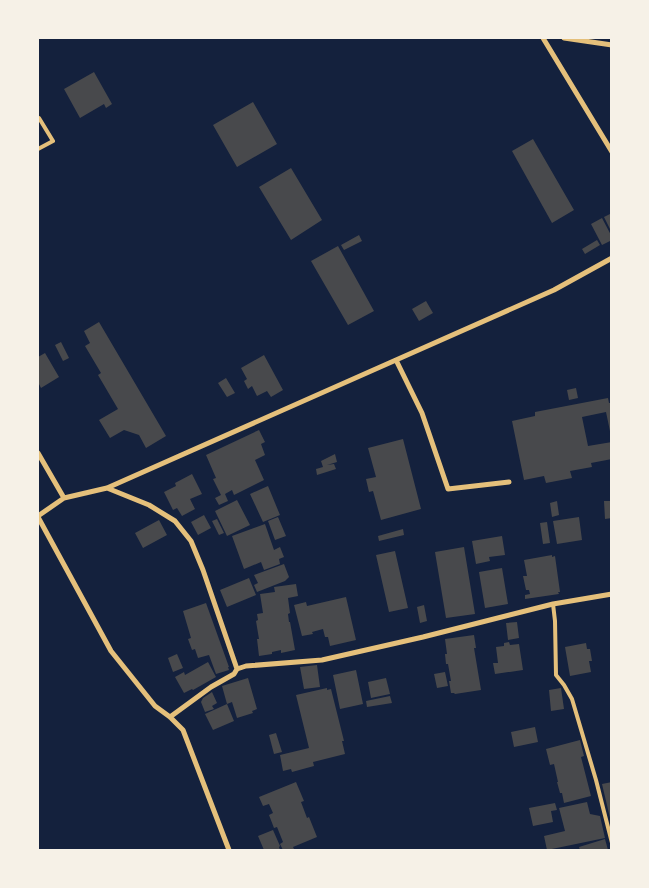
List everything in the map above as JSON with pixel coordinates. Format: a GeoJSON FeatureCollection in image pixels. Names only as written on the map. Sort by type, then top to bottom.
{"type":"FeatureCollection","features":[{"type":"Feature","properties":{"kind":"street"},"geometry":{"type":"LineString","coordinates":[[543,38],[612,152]]}},
{"type":"Feature","properties":{"kind":"street"},"geometry":{"type":"LineString","coordinates":[[564,38],[612,45]]}},
{"type":"Feature","properties":{"kind":"street"},"geometry":{"type":"LineString","coordinates":[[229,850],[183,730],[155,706],[111,650],[38,516],[64,498],[107,488],[554,290],[612,258]]}},
{"type":"Feature","properties":{"kind":"street"},"geometry":{"type":"LineString","coordinates":[[396,360],[422,413],[448,489],[509,482]]}},
{"type":"Feature","properties":{"kind":"street"},"geometry":{"type":"LineString","coordinates":[[38,452],[64,498]]}},
{"type":"Feature","properties":{"kind":"street"},"geometry":{"type":"LineString","coordinates":[[107,488],[149,505],[175,521],[191,541],[237,669]]}},
{"type":"Feature","properties":{"kind":"street"},"geometry":{"type":"LineString","coordinates":[[170,717],[210,687],[234,674],[237,669],[246,666],[322,660],[553,604],[612,594]]}},
{"type":"Feature","properties":{"kind":"lane"},"geometry":{"type":"LineString","coordinates":[[38,150],[53,141],[39,118]]}},
{"type":"Feature","properties":{"kind":"lane"},"geometry":{"type":"LineString","coordinates":[[553,604],[556,675],[572,699],[612,843]]}},
{"type":"Feature","properties":{"kind":"building"},"geometry":{"type":"Polygon","coordinates":[[[94,72],[112,104],[106,108],[104,104],[80,118],[64,89],[94,72]]]}},
{"type":"Feature","properties":{"kind":"building"},"geometry":{"type":"Polygon","coordinates":[[[253,102],[277,144],[237,167],[213,125],[253,102]]]}},
{"type":"Feature","properties":{"kind":"building"},"geometry":{"type":"Polygon","coordinates":[[[533,139],[574,210],[552,223],[512,151],[533,139]]]}},
{"type":"Feature","properties":{"kind":"building"},"geometry":{"type":"Polygon","coordinates":[[[291,168],[322,220],[291,240],[259,187],[291,168]]]}},
{"type":"Feature","properties":{"kind":"building"},"geometry":{"type":"Polygon","coordinates":[[[612,213],[612,233],[604,217],[612,213]]]}},
{"type":"Feature","properties":{"kind":"building"},"geometry":{"type":"Polygon","coordinates":[[[602,218],[612,240],[602,245],[591,224],[602,218]]]}},
{"type":"Feature","properties":{"kind":"building"},"geometry":{"type":"Polygon","coordinates":[[[359,235],[362,241],[344,250],[341,245],[359,235]]]}},
{"type":"Feature","properties":{"kind":"building"},"geometry":{"type":"Polygon","coordinates":[[[597,240],[600,245],[585,254],[582,249],[597,240]]]}},
{"type":"Feature","properties":{"kind":"building"},"geometry":{"type":"Polygon","coordinates":[[[338,246],[374,311],[348,325],[311,261],[338,246]]]}},
{"type":"Feature","properties":{"kind":"building"},"geometry":{"type":"Polygon","coordinates":[[[426,301],[433,313],[419,321],[412,309],[426,301]]]}},
{"type":"Feature","properties":{"kind":"building"},"geometry":{"type":"Polygon","coordinates":[[[99,322],[166,436],[146,448],[139,435],[124,430],[110,438],[99,420],[118,409],[98,375],[101,373],[85,346],[90,343],[84,331],[99,322]]]}},
{"type":"Feature","properties":{"kind":"building"},"geometry":{"type":"Polygon","coordinates":[[[61,342],[69,358],[63,361],[55,345],[61,342]]]}},
{"type":"Feature","properties":{"kind":"building"},"geometry":{"type":"Polygon","coordinates":[[[45,353],[59,377],[41,388],[38,382],[38,357],[45,353]]]}},
{"type":"Feature","properties":{"kind":"building"},"geometry":{"type":"Polygon","coordinates":[[[264,355],[283,390],[271,397],[267,391],[257,396],[252,386],[248,389],[244,381],[247,379],[241,368],[264,355]]]}},
{"type":"Feature","properties":{"kind":"building"},"geometry":{"type":"Polygon","coordinates":[[[226,378],[235,393],[227,397],[218,383],[226,378]]]}},
{"type":"Feature","properties":{"kind":"building"},"geometry":{"type":"Polygon","coordinates":[[[576,388],[578,398],[569,400],[567,390],[576,388]]]}},
{"type":"Feature","properties":{"kind":"building"},"geometry":{"type":"Polygon","coordinates":[[[608,398],[609,403],[612,403],[612,436],[606,412],[582,417],[588,446],[612,442],[612,459],[591,463],[592,467],[570,471],[572,478],[546,483],[544,476],[524,480],[512,421],[535,416],[535,412],[608,398]]]}},
{"type":"Feature","properties":{"kind":"building"},"geometry":{"type":"Polygon","coordinates":[[[259,430],[265,442],[261,444],[265,455],[255,460],[264,480],[234,495],[232,490],[225,494],[228,501],[219,505],[215,498],[221,495],[213,479],[216,478],[206,455],[259,430]]]}},
{"type":"Feature","properties":{"kind":"building"},"geometry":{"type":"Polygon","coordinates":[[[403,439],[421,509],[381,520],[373,491],[369,492],[366,479],[376,477],[368,448],[403,439]]]}},
{"type":"Feature","properties":{"kind":"building"},"geometry":{"type":"Polygon","coordinates":[[[335,454],[337,462],[327,465],[334,464],[336,469],[317,475],[316,469],[323,467],[321,461],[335,454]]]}},
{"type":"Feature","properties":{"kind":"building"},"geometry":{"type":"Polygon","coordinates":[[[192,474],[202,494],[190,499],[195,509],[182,516],[177,508],[173,510],[164,492],[176,486],[175,483],[192,474]]]}},
{"type":"Feature","properties":{"kind":"building"},"geometry":{"type":"Polygon","coordinates":[[[268,486],[280,515],[263,522],[250,494],[268,486]]]}},
{"type":"Feature","properties":{"kind":"building"},"geometry":{"type":"Polygon","coordinates":[[[237,500],[250,525],[227,536],[215,511],[237,500]]]}},
{"type":"Feature","properties":{"kind":"building"},"geometry":{"type":"Polygon","coordinates":[[[557,501],[559,515],[552,517],[550,503],[557,501]]]}},
{"type":"Feature","properties":{"kind":"building"},"geometry":{"type":"Polygon","coordinates":[[[604,501],[612,501],[612,518],[605,519],[604,501]]]}},
{"type":"Feature","properties":{"kind":"building"},"geometry":{"type":"Polygon","coordinates":[[[204,515],[211,528],[198,535],[191,522],[204,515]]]}},
{"type":"Feature","properties":{"kind":"building"},"geometry":{"type":"Polygon","coordinates":[[[278,517],[286,536],[275,540],[268,521],[278,517]]]}},
{"type":"Feature","properties":{"kind":"building"},"geometry":{"type":"Polygon","coordinates":[[[579,517],[582,540],[557,544],[553,521],[579,517]]]}},
{"type":"Feature","properties":{"kind":"building"},"geometry":{"type":"Polygon","coordinates":[[[217,519],[224,533],[219,535],[212,521],[217,519]]]}},
{"type":"Feature","properties":{"kind":"building"},"geometry":{"type":"Polygon","coordinates":[[[159,520],[167,535],[143,548],[135,533],[159,520]]]}},
{"type":"Feature","properties":{"kind":"building"},"geometry":{"type":"Polygon","coordinates":[[[547,522],[550,543],[543,544],[540,523],[547,522]]]}},
{"type":"Feature","properties":{"kind":"building"},"geometry":{"type":"Polygon","coordinates":[[[265,524],[274,550],[280,547],[284,557],[279,559],[280,564],[264,570],[261,562],[244,569],[232,536],[265,524]]]}},
{"type":"Feature","properties":{"kind":"building"},"geometry":{"type":"Polygon","coordinates":[[[403,529],[404,535],[379,541],[378,536],[403,529]]]}},
{"type":"Feature","properties":{"kind":"building"},"geometry":{"type":"Polygon","coordinates":[[[502,536],[505,555],[489,557],[490,561],[476,564],[472,541],[502,536]]]}},
{"type":"Feature","properties":{"kind":"building"},"geometry":{"type":"Polygon","coordinates":[[[464,547],[475,614],[446,618],[435,552],[464,547]]]}},
{"type":"Feature","properties":{"kind":"building"},"geometry":{"type":"Polygon","coordinates":[[[395,551],[408,608],[389,612],[376,555],[395,551]]]}},
{"type":"Feature","properties":{"kind":"building"},"geometry":{"type":"Polygon","coordinates":[[[552,555],[552,557],[555,556],[559,594],[525,599],[525,595],[530,594],[529,590],[526,590],[523,576],[527,576],[524,560],[552,555]]]}},
{"type":"Feature","properties":{"kind":"building"},"geometry":{"type":"Polygon","coordinates":[[[284,564],[289,577],[285,581],[257,592],[254,585],[258,583],[254,575],[284,564]]]}},
{"type":"Feature","properties":{"kind":"building"},"geometry":{"type":"Polygon","coordinates":[[[502,568],[508,604],[485,608],[479,572],[502,568]]]}},
{"type":"Feature","properties":{"kind":"building"},"geometry":{"type":"Polygon","coordinates":[[[249,578],[256,595],[227,607],[220,590],[249,578]]]}},
{"type":"Feature","properties":{"kind":"building"},"geometry":{"type":"Polygon","coordinates":[[[296,584],[298,596],[288,598],[289,622],[295,650],[281,653],[281,650],[259,656],[256,621],[258,620],[257,614],[263,613],[260,594],[275,592],[274,587],[296,584]]]}},
{"type":"Feature","properties":{"kind":"building"},"geometry":{"type":"Polygon","coordinates":[[[346,597],[356,640],[330,646],[328,637],[325,637],[323,629],[312,632],[313,634],[302,636],[294,605],[306,602],[307,606],[346,597]]]}},
{"type":"Feature","properties":{"kind":"building"},"geometry":{"type":"Polygon","coordinates":[[[206,603],[229,667],[229,670],[216,674],[209,655],[198,658],[195,649],[192,650],[188,639],[191,638],[183,611],[206,603]]]}},
{"type":"Feature","properties":{"kind":"building"},"geometry":{"type":"Polygon","coordinates":[[[424,605],[427,621],[420,623],[417,607],[424,605]]]}},
{"type":"Feature","properties":{"kind":"building"},"geometry":{"type":"Polygon","coordinates":[[[517,622],[519,638],[508,640],[506,623],[517,622]]]}},
{"type":"Feature","properties":{"kind":"building"},"geometry":{"type":"Polygon","coordinates":[[[474,635],[476,648],[474,648],[481,690],[451,693],[449,681],[451,681],[448,664],[446,664],[445,639],[474,635]]]}},
{"type":"Feature","properties":{"kind":"building"},"geometry":{"type":"Polygon","coordinates":[[[509,642],[510,645],[519,644],[523,670],[495,674],[493,663],[498,663],[496,647],[504,646],[504,643],[509,642]]]}},
{"type":"Feature","properties":{"kind":"building"},"geometry":{"type":"Polygon","coordinates":[[[586,643],[587,649],[590,649],[592,661],[589,661],[591,672],[570,676],[565,647],[586,643]]]}},
{"type":"Feature","properties":{"kind":"building"},"geometry":{"type":"Polygon","coordinates":[[[177,654],[183,668],[173,672],[168,658],[177,654]]]}},
{"type":"Feature","properties":{"kind":"building"},"geometry":{"type":"Polygon","coordinates":[[[208,662],[216,677],[184,693],[175,677],[184,672],[185,675],[208,662]]]}},
{"type":"Feature","properties":{"kind":"building"},"geometry":{"type":"Polygon","coordinates":[[[317,665],[320,687],[304,689],[300,667],[317,665]]]}},
{"type":"Feature","properties":{"kind":"building"},"geometry":{"type":"Polygon","coordinates":[[[356,670],[363,704],[340,709],[333,675],[356,670]]]}},
{"type":"Feature","properties":{"kind":"building"},"geometry":{"type":"Polygon","coordinates":[[[445,672],[448,686],[437,688],[434,674],[445,672]]]}},
{"type":"Feature","properties":{"kind":"building"},"geometry":{"type":"Polygon","coordinates":[[[248,678],[257,709],[252,711],[253,713],[237,718],[232,702],[227,704],[222,686],[248,678]]]}},
{"type":"Feature","properties":{"kind":"building"},"geometry":{"type":"Polygon","coordinates":[[[386,678],[390,694],[371,698],[368,682],[386,678]]]}},
{"type":"Feature","properties":{"kind":"building"},"geometry":{"type":"Polygon","coordinates":[[[327,688],[327,690],[331,689],[344,741],[342,741],[345,754],[313,762],[314,766],[292,772],[291,769],[283,771],[280,755],[309,748],[296,695],[327,688]]]}},
{"type":"Feature","properties":{"kind":"building"},"geometry":{"type":"Polygon","coordinates":[[[561,688],[564,709],[551,711],[549,690],[561,688]]]}},
{"type":"Feature","properties":{"kind":"building"},"geometry":{"type":"Polygon","coordinates":[[[212,692],[217,703],[212,706],[214,709],[205,712],[201,702],[203,698],[212,692]]]}},
{"type":"Feature","properties":{"kind":"building"},"geometry":{"type":"Polygon","coordinates":[[[390,696],[392,703],[367,707],[366,701],[390,696]]]}},
{"type":"Feature","properties":{"kind":"building"},"geometry":{"type":"Polygon","coordinates":[[[227,704],[234,721],[213,730],[205,714],[227,704]]]}},
{"type":"Feature","properties":{"kind":"building"},"geometry":{"type":"Polygon","coordinates":[[[535,727],[538,742],[514,747],[511,732],[535,727]]]}},
{"type":"Feature","properties":{"kind":"building"},"geometry":{"type":"Polygon","coordinates":[[[276,733],[282,752],[274,754],[269,735],[276,733]]]}},
{"type":"Feature","properties":{"kind":"building"},"geometry":{"type":"Polygon","coordinates":[[[580,740],[584,756],[581,757],[591,796],[564,803],[557,782],[554,764],[550,765],[546,749],[580,740]]]}},
{"type":"Feature","properties":{"kind":"building"},"geometry":{"type":"Polygon","coordinates":[[[296,782],[304,801],[301,802],[307,818],[309,817],[317,837],[293,847],[294,849],[283,850],[280,844],[283,842],[277,827],[274,828],[269,815],[273,813],[269,804],[263,806],[259,797],[296,782]]]}},
{"type":"Feature","properties":{"kind":"building"},"geometry":{"type":"Polygon","coordinates":[[[612,782],[612,822],[611,822],[602,784],[612,782]]]}},
{"type":"Feature","properties":{"kind":"building"},"geometry":{"type":"Polygon","coordinates":[[[587,802],[590,814],[600,816],[605,838],[547,850],[544,836],[565,831],[559,808],[587,802]]]}},
{"type":"Feature","properties":{"kind":"building"},"geometry":{"type":"Polygon","coordinates":[[[555,803],[557,810],[551,811],[553,822],[533,826],[529,808],[555,803]]]}},
{"type":"Feature","properties":{"kind":"building"},"geometry":{"type":"Polygon","coordinates":[[[273,830],[280,850],[264,850],[258,836],[273,830]]]}},
{"type":"Feature","properties":{"kind":"building"},"geometry":{"type":"Polygon","coordinates":[[[605,839],[608,850],[580,850],[579,847],[605,839]]]}}]}
